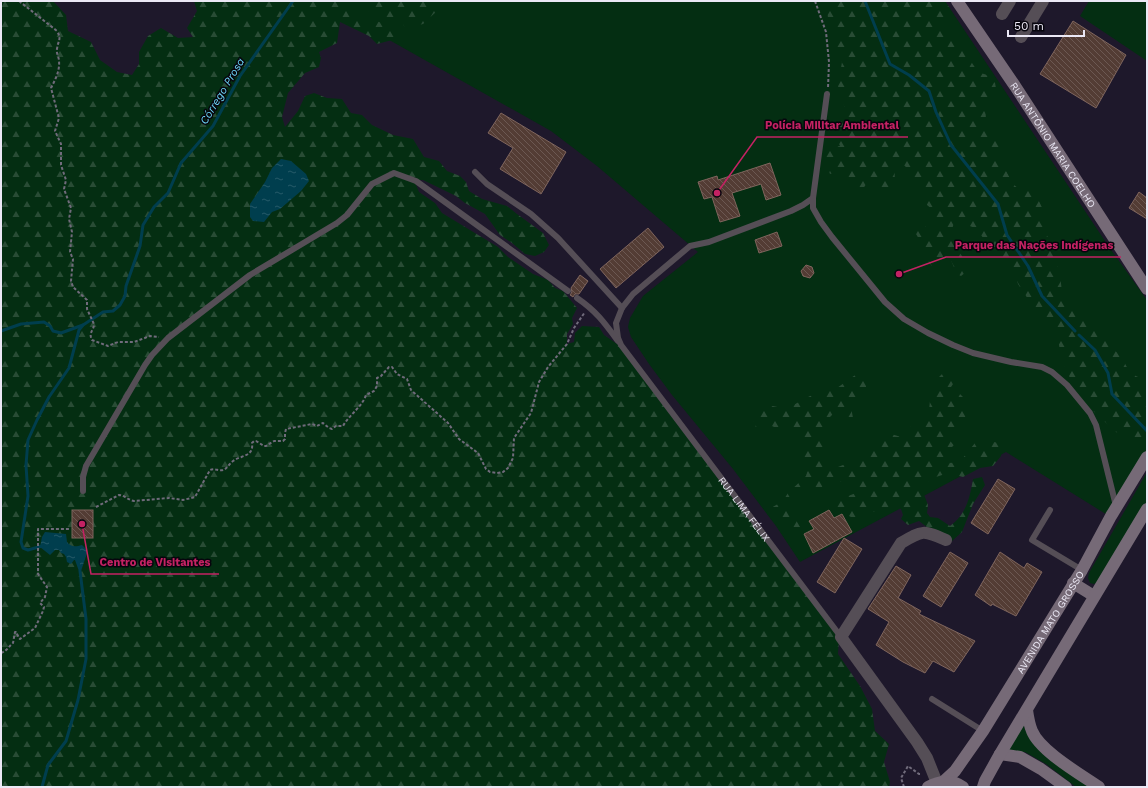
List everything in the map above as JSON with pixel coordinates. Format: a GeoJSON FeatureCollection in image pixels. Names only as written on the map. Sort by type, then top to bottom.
{"type":"FeatureCollection","features":[{"type":"Feature","properties":{"kind":"main road","name":"RUA ANTÔNIO MARIA COELHO"},"geometry":{"type":"LineString","coordinates":[[957,1],[1019,92],[1147,289]]}},
{"type":"Feature","properties":{"kind":"main road","name":"AVENIDA MATO GROSSO"},"geometry":{"type":"LineString","coordinates":[[936,784],[955,771],[982,731],[1082,570],[1116,508],[1147,457]]}},
{"type":"Feature","properties":{"kind":"main road"},"geometry":{"type":"LineString","coordinates":[[983,787],[1000,754],[1147,509]]}},
{"type":"Feature","properties":{"kind":"main road"},"geometry":{"type":"LineString","coordinates":[[1073,584],[1094,596]]}},
{"type":"Feature","properties":{"kind":"main road"},"geometry":{"type":"LineString","coordinates":[[1027,710],[1032,732],[1040,744],[1053,755],[1099,787]]}},
{"type":"Feature","properties":{"kind":"main road"},"geometry":{"type":"LineString","coordinates":[[1000,754],[1020,757],[1042,769],[1066,787]]}},
{"type":"Feature","properties":{"kind":"main road"},"geometry":{"type":"LineString","coordinates":[[936,784],[952,782],[963,787]]}},
{"type":"Feature","properties":{"kind":"street"},"geometry":{"type":"LineString","coordinates":[[1002,14],[1010,1]]}},
{"type":"Feature","properties":{"kind":"street"},"geometry":{"type":"LineString","coordinates":[[1021,37],[1043,1]]}},
{"type":"Feature","properties":{"kind":"street"},"geometry":{"type":"LineString","coordinates":[[841,638],[901,543],[916,533],[929,533],[946,540]]}},
{"type":"Feature","properties":{"kind":"street","name":"RUA LIMA FÉLIX"},"geometry":{"type":"LineString","coordinates":[[841,638],[917,742],[927,758],[936,784]]}},
{"type":"Feature","properties":{"kind":"lane"},"geometry":{"type":"LineString","coordinates":[[827,94],[813,198],[813,208],[821,222],[885,302],[904,319],[953,346],[973,353],[1011,362],[1042,367],[1052,372],[1066,385],[1094,419],[1116,508]]}},
{"type":"Feature","properties":{"kind":"lane"},"geometry":{"type":"LineString","coordinates":[[475,172],[487,184],[531,214],[558,238],[622,308]]}},
{"type":"Feature","properties":{"kind":"lane"},"geometry":{"type":"LineString","coordinates":[[83,490],[83,477],[86,466],[145,365],[168,338],[250,274],[337,224],[348,215],[372,184],[394,173],[416,181],[568,291]]}},
{"type":"Feature","properties":{"kind":"lane","name":"RUA LIMA FÉLIX"},"geometry":{"type":"LineString","coordinates":[[813,198],[791,211],[709,242],[690,246],[633,294],[622,308],[616,323],[618,338],[621,345],[841,638]]}},
{"type":"Feature","properties":{"kind":"lane"},"geometry":{"type":"LineString","coordinates":[[577,298],[601,318],[621,345]]}},
{"type":"Feature","properties":{"kind":"lane"},"geometry":{"type":"LineString","coordinates":[[1050,510],[1032,540],[1082,570]]}},
{"type":"Feature","properties":{"kind":"lane"},"geometry":{"type":"LineString","coordinates":[[932,699],[982,731]]}},
{"type":"Feature","properties":{"kind":"path"},"geometry":{"type":"LineString","coordinates":[[19,1],[60,35],[60,40],[56,49],[59,61],[58,75],[51,88],[60,118],[55,131],[61,144],[61,165],[66,180],[64,189],[71,208],[69,220],[72,232],[70,252],[73,259],[71,281],[73,287],[87,300],[88,313],[94,324],[90,336],[92,340],[108,346],[118,342],[134,342],[150,336],[168,338]]}},
{"type":"Feature","properties":{"kind":"path"},"geometry":{"type":"LineString","coordinates":[[815,1],[826,32],[829,62],[827,94]]}},
{"type":"Feature","properties":{"kind":"path"},"geometry":{"type":"LineString","coordinates":[[96,507],[119,495],[134,501],[169,498],[183,500],[195,497],[210,470],[225,469],[234,460],[246,456],[252,451],[252,443],[254,441],[266,446],[274,441],[285,440],[286,429],[312,424],[317,426],[323,423],[332,429],[336,426],[343,426],[347,418],[364,401],[366,395],[374,392],[377,386],[377,378],[381,376],[389,367],[392,367],[398,374],[407,379],[411,390],[448,423],[460,439],[478,453],[486,469],[490,472],[503,472],[508,468],[513,458],[514,438],[531,413],[539,382],[567,344],[574,328],[589,307]]}},
{"type":"Feature","properties":{"kind":"path"},"geometry":{"type":"LineString","coordinates":[[1,653],[6,651],[13,643],[15,632],[20,639],[35,628],[43,611],[44,607],[40,603],[45,597],[47,587],[38,574],[38,529],[69,529]]}},
{"type":"Feature","properties":{"kind":"green space"},"geometry":{"type":"Polygon","coordinates":[[[1,1],[53,1],[66,15],[68,31],[91,42],[100,60],[117,72],[132,75],[139,64],[139,52],[148,36],[161,28],[178,38],[193,37],[187,28],[197,11],[194,1],[338,1],[339,4],[353,9],[364,18],[383,23],[365,8],[368,1],[432,1],[437,11],[423,24],[408,28],[404,26],[401,18],[390,30],[396,39],[377,44],[369,36],[340,22],[337,43],[319,52],[321,58],[319,67],[305,73],[288,93],[282,117],[285,127],[298,111],[305,96],[314,93],[327,98],[342,99],[351,113],[362,115],[372,125],[393,135],[413,139],[424,157],[439,161],[447,171],[460,176],[466,182],[469,191],[482,199],[507,206],[543,233],[549,245],[544,252],[535,256],[525,254],[500,235],[485,214],[465,203],[456,196],[423,180],[414,180],[419,192],[435,203],[442,213],[498,247],[508,257],[533,274],[548,280],[555,288],[563,291],[577,308],[572,318],[573,324],[567,334],[567,344],[574,342],[575,333],[582,326],[599,327],[604,335],[620,346],[839,638],[838,654],[860,686],[872,709],[875,731],[889,744],[884,762],[890,782],[889,787],[1,787],[1,1]]]}},
{"type":"Feature","properties":{"kind":"green space"},"geometry":{"type":"Polygon","coordinates":[[[320,1],[945,1],[1109,247],[1147,300],[1147,454],[1109,516],[1006,452],[800,562],[776,526],[733,469],[672,395],[631,337],[628,327],[630,318],[643,296],[698,252],[597,166],[551,131],[320,1]]]}},
{"type":"Feature","properties":{"kind":"green space"},"geometry":{"type":"Polygon","coordinates":[[[825,1],[945,1],[950,9],[946,21],[946,28],[951,39],[960,45],[978,72],[987,75],[995,83],[997,94],[990,97],[985,104],[986,120],[991,131],[1003,138],[1007,149],[997,153],[1013,184],[1019,189],[1034,190],[1044,212],[1042,224],[1053,249],[1060,275],[1062,292],[1075,310],[1088,318],[1122,358],[1130,373],[1138,377],[1147,392],[1147,429],[1145,429],[1146,441],[1138,444],[1116,432],[1090,408],[1074,387],[1061,358],[1058,338],[1044,316],[1032,305],[1018,284],[1015,274],[995,258],[990,246],[975,228],[962,223],[954,223],[951,232],[955,247],[962,256],[966,272],[961,276],[957,274],[950,258],[944,256],[938,259],[932,266],[921,252],[922,244],[913,229],[916,220],[924,221],[928,233],[936,235],[933,210],[927,205],[926,194],[905,166],[894,161],[895,181],[887,191],[870,179],[862,190],[854,193],[850,182],[841,171],[830,174],[824,159],[829,148],[840,146],[832,129],[846,112],[838,86],[842,62],[836,48],[837,41],[829,23],[825,1]]]}},
{"type":"Feature","properties":{"kind":"green space"},"geometry":{"type":"Polygon","coordinates":[[[1089,1],[1147,1],[1147,61],[1080,16],[1089,1]]]}},
{"type":"Feature","properties":{"kind":"green space"},"geometry":{"type":"Polygon","coordinates":[[[948,368],[956,368],[955,381],[949,390],[957,391],[964,398],[968,409],[965,418],[959,424],[956,438],[950,441],[954,445],[946,453],[945,461],[951,463],[963,458],[975,443],[981,440],[1000,443],[1002,451],[1001,456],[993,466],[980,468],[963,477],[948,473],[930,479],[922,489],[928,505],[927,513],[930,517],[938,518],[950,526],[964,511],[969,499],[973,479],[982,477],[985,485],[973,504],[962,532],[952,541],[938,530],[932,531],[919,521],[908,525],[901,519],[903,515],[901,509],[894,505],[873,512],[861,522],[833,508],[832,502],[856,493],[855,483],[847,479],[834,484],[825,483],[817,494],[811,490],[803,490],[797,500],[790,505],[790,510],[800,527],[794,535],[778,515],[767,515],[771,508],[783,501],[788,493],[806,476],[808,468],[802,450],[803,440],[799,434],[792,430],[780,430],[772,426],[762,431],[755,431],[756,424],[752,419],[756,409],[773,406],[786,409],[829,388],[837,388],[858,373],[868,376],[862,396],[850,402],[853,418],[848,423],[841,416],[833,414],[825,423],[821,432],[821,441],[827,452],[823,463],[833,469],[843,465],[859,464],[868,449],[878,448],[882,438],[888,433],[901,437],[914,423],[921,424],[928,421],[931,390],[938,385],[939,377],[948,368]]]}},
{"type":"Feature","properties":{"kind":"green space"},"geometry":{"type":"Polygon","coordinates":[[[1147,472],[1147,503],[1099,582],[1094,584],[1090,583],[1088,578],[1089,573],[1147,472]]]}},
{"type":"Feature","properties":{"kind":"green space"},"geometry":{"type":"Polygon","coordinates":[[[1023,724],[1028,734],[1090,787],[1076,787],[1046,764],[1025,752],[1006,752],[1023,724]]]}},
{"type":"Feature","properties":{"kind":"water"},"geometry":{"type":"Polygon","coordinates":[[[281,159],[291,161],[306,174],[309,181],[301,191],[280,209],[272,212],[264,222],[253,221],[250,217],[250,204],[265,182],[272,168],[281,159]]]}},
{"type":"Feature","properties":{"kind":"water"},"geometry":{"type":"Polygon","coordinates":[[[45,532],[66,534],[67,542],[70,545],[82,545],[86,549],[87,553],[80,574],[75,560],[71,564],[67,562],[64,554],[59,550],[55,550],[50,555],[40,547],[42,537],[45,532]]]}},
{"type":"Feature","properties":{"kind":"building"},"geometry":{"type":"Polygon","coordinates":[[[1073,21],[1126,55],[1096,108],[1040,74],[1073,21]]]}},
{"type":"Feature","properties":{"kind":"building"},"geometry":{"type":"Polygon","coordinates":[[[501,113],[566,152],[541,194],[500,169],[513,148],[488,133],[501,113]]]}},
{"type":"Feature","properties":{"kind":"building"},"geometry":{"type":"Polygon","coordinates":[[[770,163],[781,195],[766,200],[761,184],[732,193],[740,216],[720,222],[712,197],[704,199],[698,182],[717,176],[718,180],[770,163]]]}},
{"type":"Feature","properties":{"kind":"building"},"geometry":{"type":"Polygon","coordinates":[[[1139,192],[1147,198],[1147,219],[1129,208],[1139,192]]]}},
{"type":"Feature","properties":{"kind":"building"},"geometry":{"type":"Polygon","coordinates":[[[648,228],[664,247],[616,288],[600,269],[648,228]]]}},
{"type":"Feature","properties":{"kind":"building"},"geometry":{"type":"Polygon","coordinates":[[[777,232],[782,246],[759,253],[755,240],[777,232]]]}},
{"type":"Feature","properties":{"kind":"building"},"geometry":{"type":"Polygon","coordinates":[[[806,265],[812,267],[814,273],[810,278],[803,276],[801,271],[806,265]]]}},
{"type":"Feature","properties":{"kind":"building"},"geometry":{"type":"Polygon","coordinates":[[[580,275],[588,281],[579,294],[575,294],[573,297],[570,295],[572,292],[571,288],[580,275]]]}},
{"type":"Feature","properties":{"kind":"building"},"geometry":{"type":"Polygon","coordinates":[[[998,479],[1015,489],[988,534],[971,523],[998,479]]]}},
{"type":"Feature","properties":{"kind":"building"},"geometry":{"type":"Polygon","coordinates":[[[72,510],[93,510],[93,538],[72,538],[72,510]]]}},
{"type":"Feature","properties":{"kind":"building"},"geometry":{"type":"Polygon","coordinates":[[[829,510],[834,518],[842,514],[852,532],[813,553],[804,534],[814,529],[809,521],[829,510]]]}},
{"type":"Feature","properties":{"kind":"building"},"geometry":{"type":"Polygon","coordinates":[[[844,538],[862,549],[835,593],[817,582],[844,538]]]}},
{"type":"Feature","properties":{"kind":"building"},"geometry":{"type":"Polygon","coordinates":[[[950,552],[968,563],[941,607],[923,596],[950,552]]]}},
{"type":"Feature","properties":{"kind":"building"},"geometry":{"type":"Polygon","coordinates":[[[1000,552],[1024,568],[1027,563],[1042,572],[1016,616],[992,604],[991,606],[975,595],[1000,552]]]}},
{"type":"Feature","properties":{"kind":"building"},"geometry":{"type":"Polygon","coordinates":[[[896,566],[911,575],[898,598],[921,611],[919,614],[975,641],[954,672],[933,661],[925,673],[903,662],[876,645],[889,622],[868,609],[896,566]]]}},
{"type":"Feature","properties":{"kind":"waterway","name":"Córrego Prosa"},"geometry":{"type":"LineString","coordinates":[[1,331],[21,324],[44,322],[50,326],[53,331],[61,333],[83,325],[103,312],[113,311],[120,305],[125,296],[126,286],[140,246],[143,225],[154,207],[168,193],[181,163],[213,126],[240,76],[293,1]]}},
{"type":"Feature","properties":{"kind":"waterway"},"geometry":{"type":"LineString","coordinates":[[865,1],[890,64],[909,75],[929,91],[936,112],[951,145],[998,204],[1007,235],[1028,266],[1042,296],[1075,331]]}},
{"type":"Feature","properties":{"kind":"waterway"},"geometry":{"type":"LineString","coordinates":[[42,546],[28,550],[23,548],[21,542],[28,496],[26,465],[28,440],[49,397],[69,368],[79,330],[83,325]]}},
{"type":"Feature","properties":{"kind":"waterway"},"geometry":{"type":"LineString","coordinates":[[1079,335],[1095,350],[1108,373],[1112,394],[1147,431]]}},
{"type":"Feature","properties":{"kind":"waterway"},"geometry":{"type":"LineString","coordinates":[[42,787],[48,765],[66,741],[78,700],[86,659],[86,619],[80,571]]}},
{"type":"Feature","properties":{"kind":"place","name":"Polícia Militar Ambiental"},"geometry":{"type":"Point","coordinates":[717,193]}},
{"type":"Feature","properties":{"kind":"place","name":"Parque das Nações Indígenas"},"geometry":{"type":"Point","coordinates":[899,274]}},
{"type":"Feature","properties":{"kind":"place","name":"Centro de Visitantes"},"geometry":{"type":"Point","coordinates":[82,524]}}]}
